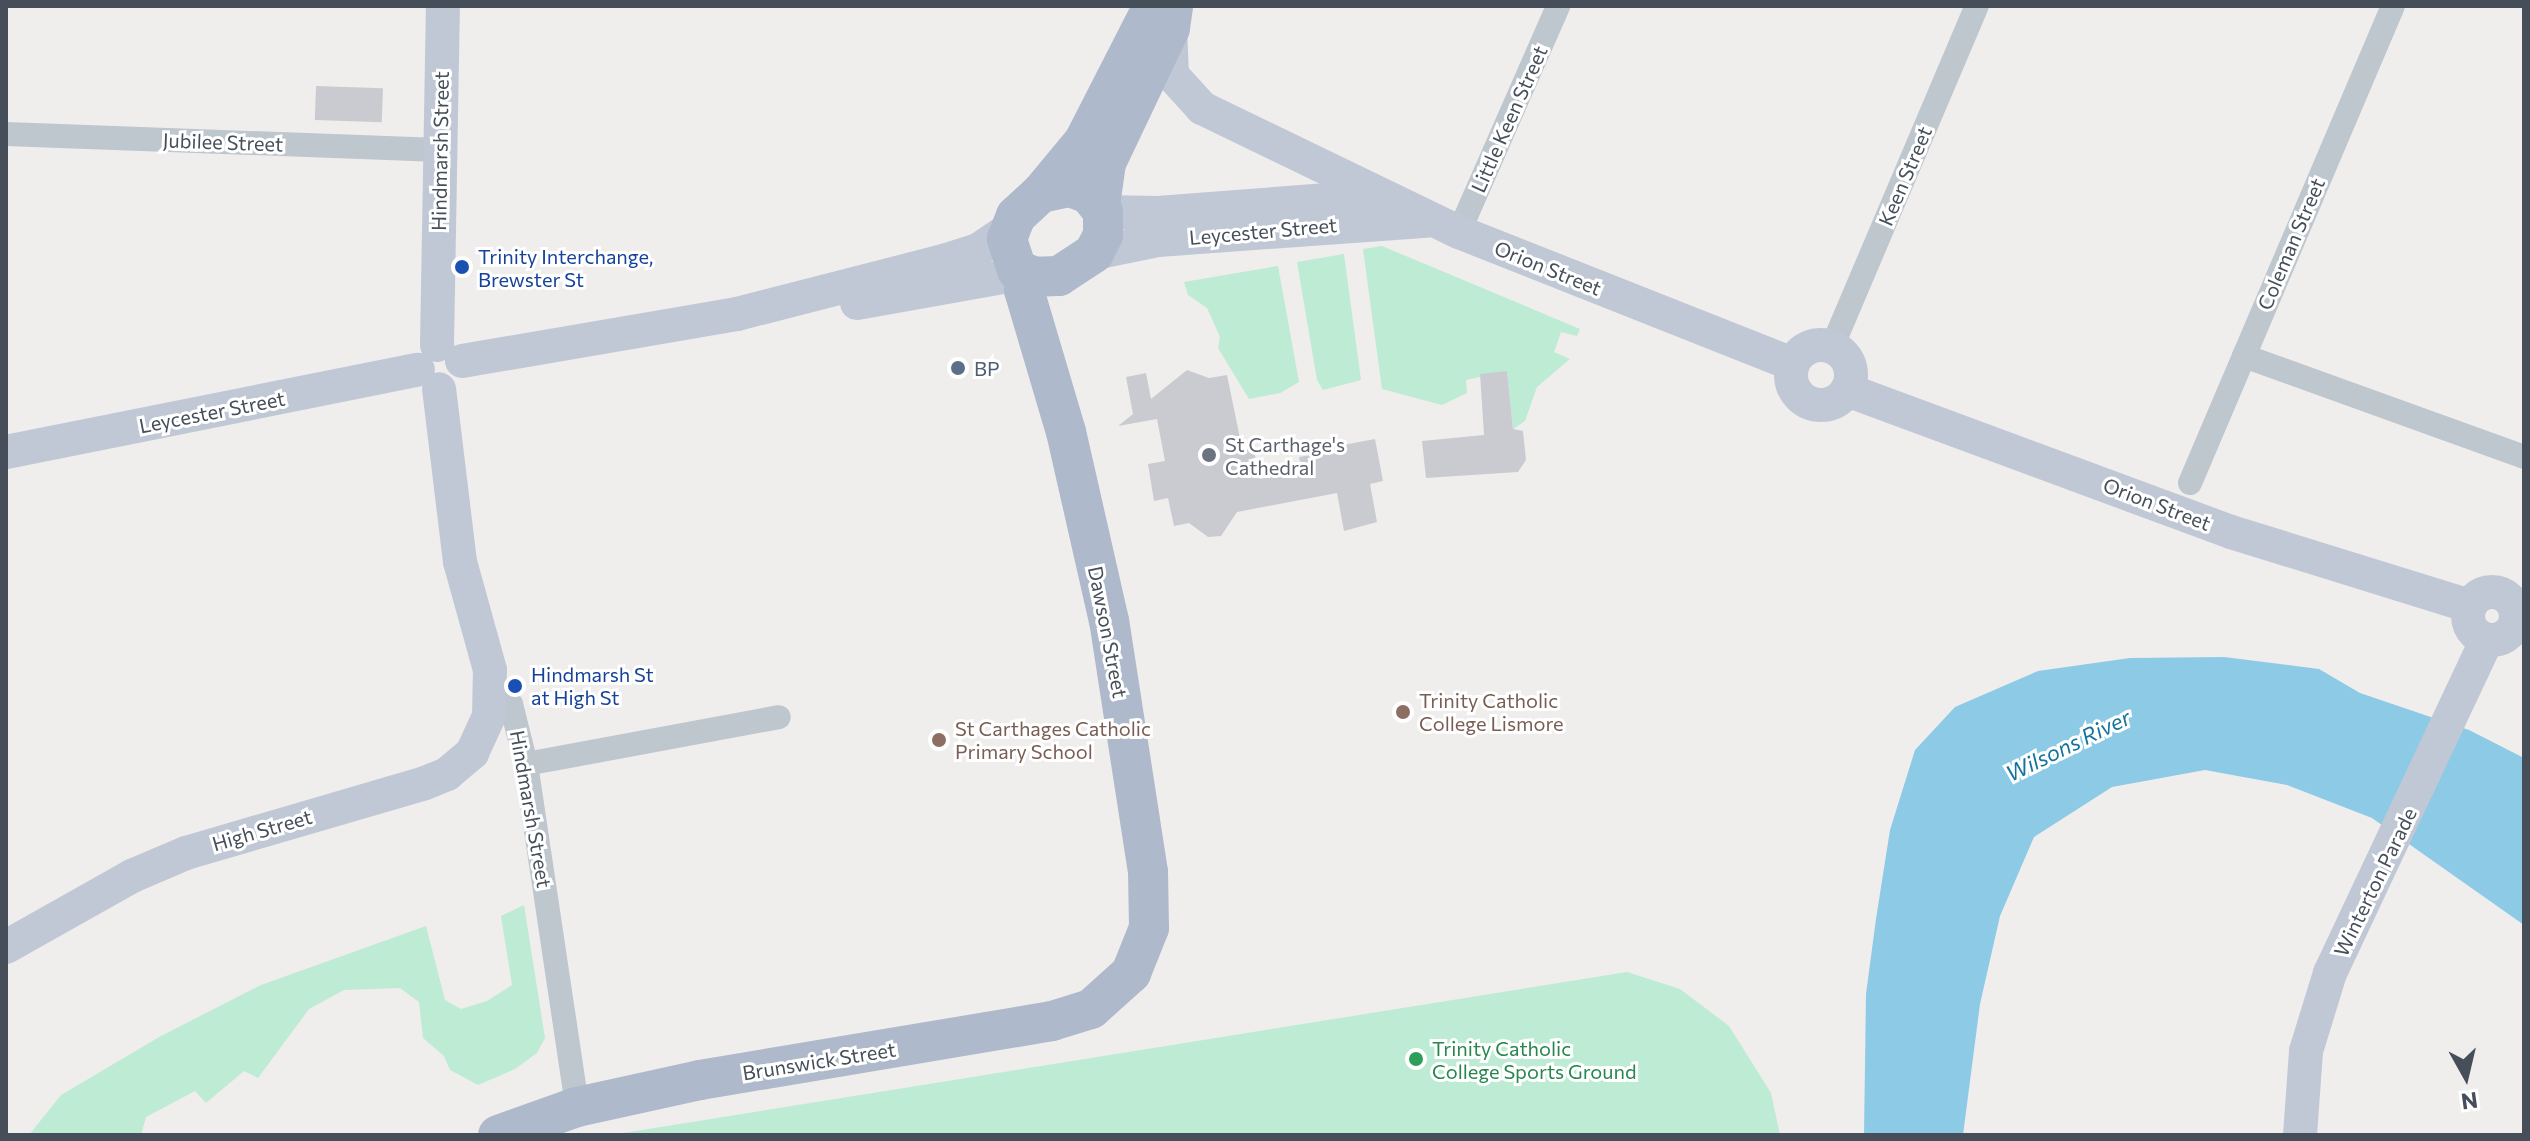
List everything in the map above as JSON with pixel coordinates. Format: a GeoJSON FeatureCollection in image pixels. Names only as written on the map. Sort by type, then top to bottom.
{"type":"FeatureCollection","features":[{"type":"Feature","properties":{"kind":"main road"},"geometry":{"type":"LineString","coordinates":[[1165,13],[1106,163],[1101,209],[1103,235],[1082,263],[1022,272],[1009,252],[1009,229],[1084,141],[1165,13]]}},
{"type":"Feature","properties":{"kind":"main road"},"geometry":{"type":"LineString","coordinates":[[1041,193],[1070,187],[1101,209]]}},
{"type":"Feature","properties":{"kind":"main road","name":"Dawson Street"},"geometry":{"type":"LineString","coordinates":[[1066,432],[1060,307],[1082,263]]}},
{"type":"Feature","properties":{"kind":"main road","name":"Dawson Street"},"geometry":{"type":"LineString","coordinates":[[1022,272],[1024,290],[1066,432],[1109,621],[1152,905],[1143,953],[1131,973]]}},
{"type":"Feature","properties":{"kind":"main road","name":"Brunswick Street"},"geometry":{"type":"LineString","coordinates":[[498,1135],[577,1107],[700,1080],[1052,1021],[1091,1009],[1131,973]]}},
{"type":"Feature","properties":{"kind":"street","name":"Hindmarsh Street"},"geometry":{"type":"LineString","coordinates":[[443,6],[439,366],[460,562],[490,670],[491,702],[511,704],[526,764],[577,1107]]}},
{"type":"Feature","properties":{"kind":"street","name":"Little Keen Street"},"geometry":{"type":"LineString","coordinates":[[1447,227],[1558,6]]}},
{"type":"Feature","properties":{"kind":"street","name":"Keen Street"},"geometry":{"type":"LineString","coordinates":[[1832,347],[1977,6]]}},
{"type":"Feature","properties":{"kind":"street","name":"Coleman Street"},"geometry":{"type":"LineString","coordinates":[[2190,483],[2393,6]]}},
{"type":"Feature","properties":{"kind":"street","name":"Orion Street"},"geometry":{"type":"LineString","coordinates":[[1165,13],[1172,75],[1191,101],[1338,169],[1394,202],[1447,227],[1792,364]]}},
{"type":"Feature","properties":{"kind":"street","name":"Jubilee Street"},"geometry":{"type":"LineString","coordinates":[[6,134],[440,150]]}},
{"type":"Feature","properties":{"kind":"street","name":"Orion Street"},"geometry":{"type":"LineString","coordinates":[[1101,209],[1158,213],[1340,199],[1394,202]]}},
{"type":"Feature","properties":{"kind":"street","name":"Leycester Street"},"geometry":{"type":"LineString","coordinates":[[1082,263],[1158,240],[1447,227]]}},
{"type":"Feature","properties":{"kind":"street","name":"Leycester Street"},"geometry":{"type":"LineString","coordinates":[[737,314],[947,260],[978,250],[1009,229]]}},
{"type":"Feature","properties":{"kind":"street","name":"Leycester Street"},"geometry":{"type":"LineString","coordinates":[[6,452],[439,366],[737,314],[878,300],[1022,272]]}},
{"type":"Feature","properties":{"kind":"street"},"geometry":{"type":"LineString","coordinates":[[1832,347],[1848,361],[1847,390],[1828,405],[1808,403],[1793,389],[1792,364],[1807,348],[1832,347]]}},
{"type":"Feature","properties":{"kind":"street"},"geometry":{"type":"LineString","coordinates":[[2244,356],[2524,457]]}},
{"type":"Feature","properties":{"kind":"street","name":"Orion Street"},"geometry":{"type":"LineString","coordinates":[[1847,390],[2231,532],[2470,606]]}},
{"type":"Feature","properties":{"kind":"street"},"geometry":{"type":"LineString","coordinates":[[2517,588],[2513,628],[2482,656],[2470,627],[2470,606],[2488,592],[2517,588]]}},
{"type":"Feature","properties":{"kind":"street","name":"Winterton Parade"},"geometry":{"type":"LineString","coordinates":[[2300,1135],[2314,1020],[2330,973],[2482,656]]}},
{"type":"Feature","properties":{"kind":"street","name":"High Street"},"geometry":{"type":"LineString","coordinates":[[6,947],[132,876],[186,853],[447,774],[482,738],[491,702]]}},
{"type":"Feature","properties":{"kind":"street"},"geometry":{"type":"LineString","coordinates":[[526,764],[779,717]]}},
{"type":"Feature","properties":{"kind":"green space"},"geometry":{"type":"Polygon","coordinates":[[[1382,246],[1580,329],[1577,336],[1561,332],[1554,352],[1570,359],[1537,387],[1525,421],[1513,429],[1507,371],[1466,380],[1467,393],[1442,405],[1382,389],[1363,249],[1382,246]]]}},
{"type":"Feature","properties":{"kind":"green space"},"geometry":{"type":"Polygon","coordinates":[[[1344,254],[1361,380],[1323,390],[1317,380],[1297,262],[1344,254]]]}},
{"type":"Feature","properties":{"kind":"green space"},"geometry":{"type":"Polygon","coordinates":[[[1278,266],[1299,382],[1280,393],[1249,399],[1218,348],[1220,337],[1207,308],[1188,295],[1184,282],[1278,266]]]}},
{"type":"Feature","properties":{"kind":"green space"},"geometry":{"type":"Polygon","coordinates":[[[524,905],[545,1038],[537,1053],[515,1069],[478,1085],[450,1070],[444,1056],[423,1038],[419,1002],[400,988],[344,990],[309,1009],[258,1078],[244,1071],[206,1103],[195,1091],[146,1117],[141,1135],[29,1135],[61,1095],[161,1036],[261,985],[426,926],[445,1000],[461,1009],[487,1001],[512,985],[501,916],[524,905]]]}},
{"type":"Feature","properties":{"kind":"green space","name":"Trinity Catholic College Sports Ground"},"geometry":{"type":"Polygon","coordinates":[[[1627,972],[1680,989],[1729,1026],[1771,1093],[1780,1135],[611,1135],[1627,972]]]}},
{"type":"Feature","properties":{"kind":"water","name":"Wilsons River"},"geometry":{"type":"Polygon","coordinates":[[[2224,657],[2319,669],[2360,693],[2469,730],[2524,758],[2524,925],[2372,818],[2287,785],[2205,770],[2112,787],[2034,837],[2000,916],[1980,1004],[1963,1135],[1864,1135],[1866,994],[1890,830],[1915,750],[1955,707],[2038,671],[2130,658],[2224,657]]]}},
{"type":"Feature","properties":{"kind":"building"},"geometry":{"type":"Polygon","coordinates":[[[316,86],[383,88],[382,122],[315,120],[316,86]]]}},
{"type":"Feature","properties":{"kind":"building","name":"St Carthage's Cathedral"},"geometry":{"type":"Polygon","coordinates":[[[1187,370],[1209,378],[1227,375],[1242,448],[1253,446],[1260,479],[1302,470],[1299,457],[1323,453],[1322,449],[1375,439],[1383,481],[1370,484],[1377,522],[1344,531],[1337,493],[1237,512],[1221,536],[1208,537],[1189,523],[1174,526],[1168,498],[1154,501],[1148,464],[1165,461],[1157,419],[1118,426],[1133,414],[1126,377],[1146,373],[1151,399],[1187,370]]]}},
{"type":"Feature","properties":{"kind":"building"},"geometry":{"type":"Polygon","coordinates":[[[1507,371],[1513,429],[1523,431],[1526,460],[1518,472],[1426,478],[1422,441],[1484,435],[1480,374],[1507,371]]]}},
{"type":"Feature","properties":{"kind":"place","name":"Trinity Interchange, Brewster St"},"geometry":{"type":"Point","coordinates":[462,267]}},
{"type":"Feature","properties":{"kind":"place","name":"BP"},"geometry":{"type":"Point","coordinates":[958,368]}},
{"type":"Feature","properties":{"kind":"place","name":"St Carthage's Cathedral"},"geometry":{"type":"Point","coordinates":[1209,455]}},
{"type":"Feature","properties":{"kind":"place","name":"Hindmarsh St at High St"},"geometry":{"type":"Point","coordinates":[515,686]}},
{"type":"Feature","properties":{"kind":"place","name":"Trinity Catholic College Lismore"},"geometry":{"type":"Point","coordinates":[1403,712]}},
{"type":"Feature","properties":{"kind":"place","name":"St Carthages Catholic Primary School"},"geometry":{"type":"Point","coordinates":[939,740]}},
{"type":"Feature","properties":{"kind":"place","name":"Trinity Catholic College Sports Ground"},"geometry":{"type":"Point","coordinates":[1416,1059]}}]}
